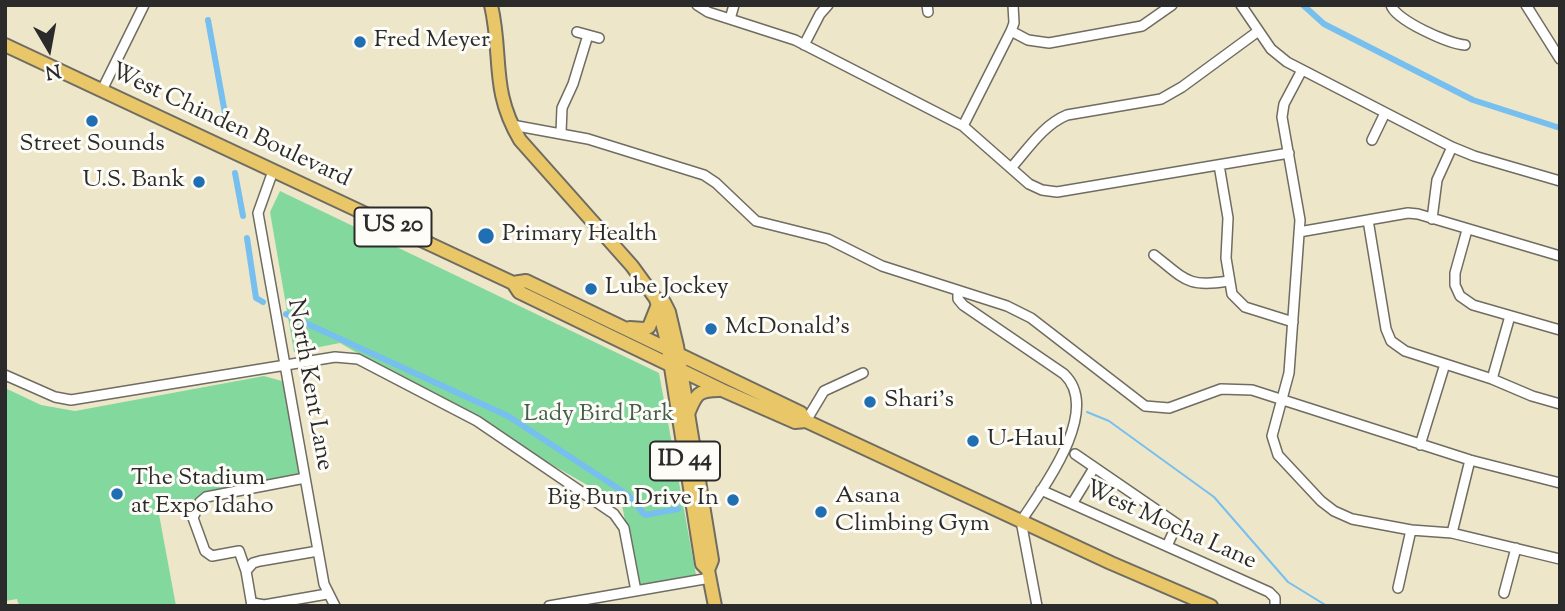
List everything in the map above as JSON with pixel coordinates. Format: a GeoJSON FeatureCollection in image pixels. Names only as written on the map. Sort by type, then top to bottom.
{"type":"FeatureCollection","features":[{"type":"Feature","properties":{"kind":"main road"},"geometry":{"type":"LineString","coordinates":[[491,5],[499,87],[512,125],[520,140],[632,266],[657,303],[674,360]]}},
{"type":"Feature","properties":{"kind":"main road","name":"West Chinden Boulevard"},"geometry":{"type":"LineString","coordinates":[[5,45],[513,283],[519,292],[801,413],[806,421]]}},
{"type":"Feature","properties":{"kind":"main road","name":"West Chinden Boulevard"},"geometry":{"type":"LineString","coordinates":[[513,283],[524,280],[620,328],[722,390],[795,422],[806,421],[1139,576],[1211,606]]}},
{"type":"Feature","properties":{"kind":"main road"},"geometry":{"type":"LineString","coordinates":[[620,328],[649,327],[654,319],[657,303]]}},
{"type":"Feature","properties":{"kind":"main road","name":"ID 44"},"geometry":{"type":"LineString","coordinates":[[674,360],[712,559],[709,574],[715,606]]}},
{"type":"Feature","properties":{"kind":"main road","name":"ID 44"},"geometry":{"type":"LineString","coordinates":[[674,360],[702,564],[709,574]]}},
{"type":"Feature","properties":{"kind":"main road"},"geometry":{"type":"LineString","coordinates":[[687,417],[699,393],[704,390],[722,390]]}},
{"type":"Feature","properties":{"kind":"street"},"geometry":{"type":"LineString","coordinates":[[102,90],[144,5]]}},
{"type":"Feature","properties":{"kind":"street"},"geometry":{"type":"LineString","coordinates":[[697,5],[708,12],[804,45],[962,126],[1029,184],[1042,190],[1058,192],[1289,153]]}},
{"type":"Feature","properties":{"kind":"street"},"geometry":{"type":"LineString","coordinates":[[730,19],[734,5]]}},
{"type":"Feature","properties":{"kind":"street"},"geometry":{"type":"LineString","coordinates":[[804,45],[820,14],[828,5]]}},
{"type":"Feature","properties":{"kind":"street"},"geometry":{"type":"LineString","coordinates":[[962,126],[1011,31],[1014,23],[1013,5]]}},
{"type":"Feature","properties":{"kind":"street"},"geometry":{"type":"LineString","coordinates":[[1011,31],[1039,43],[1062,41],[1142,26],[1172,5]]}},
{"type":"Feature","properties":{"kind":"street"},"geometry":{"type":"LineString","coordinates":[[1241,5],[1257,32],[1271,49],[1287,62],[1452,147],[1560,181]]}},
{"type":"Feature","properties":{"kind":"street"},"geometry":{"type":"LineString","coordinates":[[1391,5],[1397,15],[1453,44],[1465,45]]}},
{"type":"Feature","properties":{"kind":"street"},"geometry":{"type":"LineString","coordinates":[[1526,5],[1560,59]]}},
{"type":"Feature","properties":{"kind":"street"},"geometry":{"type":"LineString","coordinates":[[577,32],[599,38]]}},
{"type":"Feature","properties":{"kind":"street"},"geometry":{"type":"LineString","coordinates":[[1011,168],[1047,126],[1057,119],[1161,99],[1182,87],[1257,32]]}},
{"type":"Feature","properties":{"kind":"street"},"geometry":{"type":"LineString","coordinates":[[561,133],[562,108],[573,84],[588,35]]}},
{"type":"Feature","properties":{"kind":"street"},"geometry":{"type":"LineString","coordinates":[[1302,70],[1284,104],[1282,117],[1300,220],[1289,373],[1273,426],[1273,445],[1278,455],[1321,501],[1334,512],[1352,519],[1411,530],[1452,533],[1560,559]]}},
{"type":"Feature","properties":{"kind":"street"},"geometry":{"type":"LineString","coordinates":[[1372,139],[1385,113]]}},
{"type":"Feature","properties":{"kind":"street"},"geometry":{"type":"LineString","coordinates":[[512,125],[613,145],[704,175],[756,221],[828,239],[882,266],[1007,306],[1031,318],[1145,406],[1169,408],[1221,389],[1252,390],[1420,445],[1560,483]]}},
{"type":"Feature","properties":{"kind":"street"},"geometry":{"type":"LineString","coordinates":[[1432,219],[1437,180],[1452,147]]}},
{"type":"Feature","properties":{"kind":"street"},"geometry":{"type":"LineString","coordinates":[[1219,165],[1227,218],[1228,281],[1232,294],[1240,304],[1293,322]]}},
{"type":"Feature","properties":{"kind":"street","name":"North Kent Lane"},"geometry":{"type":"LineString","coordinates":[[273,171],[258,213],[318,551],[327,594],[335,606]]}},
{"type":"Feature","properties":{"kind":"street"},"geometry":{"type":"LineString","coordinates":[[1299,232],[1408,214],[1560,256]]}},
{"type":"Feature","properties":{"kind":"street"},"geometry":{"type":"LineString","coordinates":[[1368,220],[1386,329],[1391,341],[1405,351],[1560,404]]}},
{"type":"Feature","properties":{"kind":"street"},"geometry":{"type":"LineString","coordinates":[[1467,230],[1455,273],[1457,290],[1469,303],[1560,330]]}},
{"type":"Feature","properties":{"kind":"street"},"geometry":{"type":"LineString","coordinates":[[1154,256],[1194,284],[1228,281]]}},
{"type":"Feature","properties":{"kind":"street"},"geometry":{"type":"LineString","coordinates":[[958,292],[958,299],[963,305],[1064,373],[1074,386],[1078,398],[1074,424],[1065,449],[1021,521],[1037,606]]}},
{"type":"Feature","properties":{"kind":"street"},"geometry":{"type":"LineString","coordinates":[[1492,379],[1510,316]]}},
{"type":"Feature","properties":{"kind":"street"},"geometry":{"type":"LineString","coordinates":[[5,375],[55,397],[71,400],[335,357],[358,359],[477,421],[614,514],[624,528],[636,591]]}},
{"type":"Feature","properties":{"kind":"street"},"geometry":{"type":"LineString","coordinates":[[1420,445],[1445,364]]}},
{"type":"Feature","properties":{"kind":"street"},"geometry":{"type":"LineString","coordinates":[[806,421],[824,391],[863,373]]}},
{"type":"Feature","properties":{"kind":"street"},"geometry":{"type":"LineString","coordinates":[[1075,454],[1177,524],[1167,547]]}},
{"type":"Feature","properties":{"kind":"street"},"geometry":{"type":"LineString","coordinates":[[1452,533],[1470,460]]}},
{"type":"Feature","properties":{"kind":"street"},"geometry":{"type":"LineString","coordinates":[[1072,504],[1094,468]]}},
{"type":"Feature","properties":{"kind":"street"},"geometry":{"type":"LineString","coordinates":[[305,478],[206,497],[200,502],[193,521],[205,551],[212,556],[239,551],[252,604],[264,605],[327,594]]}},
{"type":"Feature","properties":{"kind":"street","name":"West Mocha Lane"},"geometry":{"type":"LineString","coordinates":[[1041,490],[1270,593],[1275,599],[1275,606]]}},
{"type":"Feature","properties":{"kind":"street"},"geometry":{"type":"LineString","coordinates":[[1398,588],[1411,530]]}},
{"type":"Feature","properties":{"kind":"street"},"geometry":{"type":"LineString","coordinates":[[1504,593],[1516,548]]}},
{"type":"Feature","properties":{"kind":"street"},"geometry":{"type":"LineString","coordinates":[[246,571],[253,563],[260,561],[318,551]]}},
{"type":"Feature","properties":{"kind":"street"},"geometry":{"type":"LineString","coordinates":[[550,606],[636,591],[709,574]]}},
{"type":"Feature","properties":{"kind":"green space","name":"Lady Bird Park"},"geometry":{"type":"Polygon","coordinates":[[[280,191],[659,373],[696,575],[638,586],[622,505],[340,343],[294,352],[270,212],[280,191]]]}},
{"type":"Feature","properties":{"kind":"green space","name":"The Stadium at Expo Idaho"},"geometry":{"type":"Polygon","coordinates":[[[264,376],[282,381],[301,479],[158,509],[176,606],[19,606],[17,599],[5,601],[5,388],[41,405],[75,411],[264,376]]]}},
{"type":"Feature","properties":{"kind":"waterway"},"geometry":{"type":"LineString","coordinates":[[1303,5],[1324,24],[1473,100],[1560,128]]}},
{"type":"Feature","properties":{"kind":"waterway"},"geometry":{"type":"LineString","coordinates":[[208,20],[228,130]]}},
{"type":"Feature","properties":{"kind":"waterway"},"geometry":{"type":"LineString","coordinates":[[235,173],[243,216]]}},
{"type":"Feature","properties":{"kind":"waterway"},"geometry":{"type":"LineString","coordinates":[[247,238],[256,298],[263,302]]}},
{"type":"Feature","properties":{"kind":"waterway"},"geometry":{"type":"LineString","coordinates":[[286,314],[508,416],[628,495],[645,515],[678,509]]}},
{"type":"Feature","properties":{"kind":"waterway"},"geometry":{"type":"LineString","coordinates":[[1087,412],[1109,421],[1214,497],[1288,582],[1327,606]]}},
{"type":"Feature","properties":{"kind":"place","name":"Fred Meyer"},"geometry":{"type":"Point","coordinates":[360,42]}},
{"type":"Feature","properties":{"kind":"place","name":"Street Sounds"},"geometry":{"type":"Point","coordinates":[92,121]}},
{"type":"Feature","properties":{"kind":"place","name":"U.S. Bank"},"geometry":{"type":"Point","coordinates":[199,182]}},
{"type":"Feature","properties":{"kind":"place","name":"Primary Health"},"geometry":{"type":"Point","coordinates":[486,236]}},
{"type":"Feature","properties":{"kind":"place","name":"Lube Jockey"},"geometry":{"type":"Point","coordinates":[591,289]}},
{"type":"Feature","properties":{"kind":"place","name":"McDonald's"},"geometry":{"type":"Point","coordinates":[711,329]}},
{"type":"Feature","properties":{"kind":"place","name":"Shari's"},"geometry":{"type":"Point","coordinates":[870,402]}},
{"type":"Feature","properties":{"kind":"place","name":"U-Haul"},"geometry":{"type":"Point","coordinates":[973,441]}},
{"type":"Feature","properties":{"kind":"place","name":"The Stadium at Expo Idaho"},"geometry":{"type":"Point","coordinates":[117,494]}},
{"type":"Feature","properties":{"kind":"place","name":"Big Bun Drive In"},"geometry":{"type":"Point","coordinates":[733,500]}},
{"type":"Feature","properties":{"kind":"place","name":"Asana Climbing Gym"},"geometry":{"type":"Point","coordinates":[821,512]}}]}
